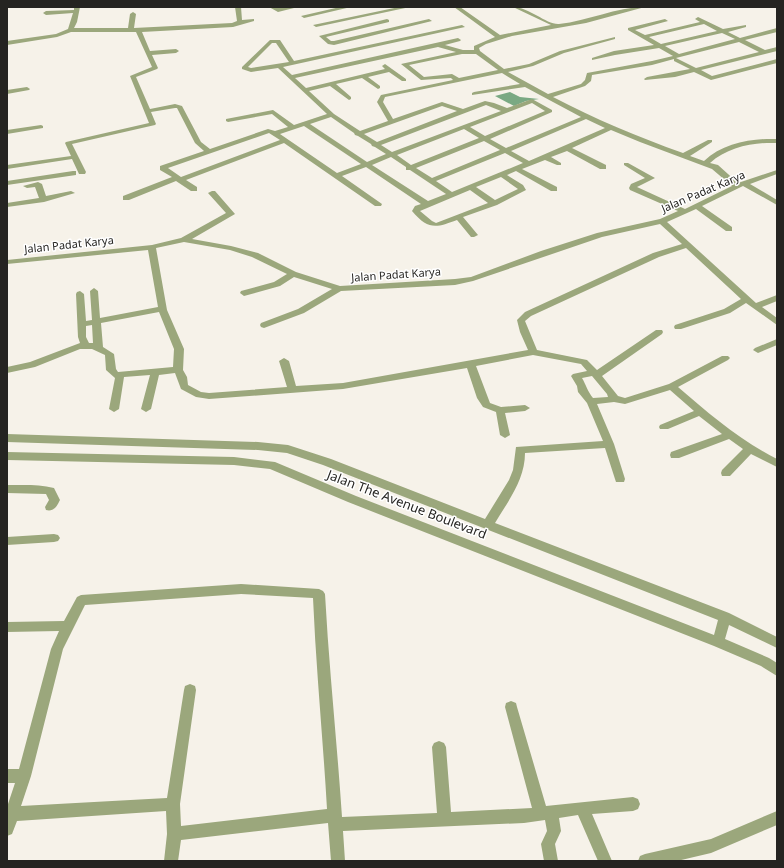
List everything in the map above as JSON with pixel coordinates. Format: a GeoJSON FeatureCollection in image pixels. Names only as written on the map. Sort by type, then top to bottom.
{"type":"FeatureCollection","features":[{"type":"Feature","properties":{"kind":"street"},"geometry":{"type":"LineString","coordinates":[[238,7],[240,22]]}},
{"type":"Feature","properties":{"kind":"street"},"geometry":{"type":"LineString","coordinates":[[272,7],[277,10],[295,7]]}},
{"type":"Feature","properties":{"kind":"street"},"geometry":{"type":"LineString","coordinates":[[304,16],[348,7]]}},
{"type":"Feature","properties":{"kind":"street"},"geometry":{"type":"LineString","coordinates":[[371,7],[420,49]]}},
{"type":"Feature","properties":{"kind":"street"},"geometry":{"type":"LineString","coordinates":[[316,24],[404,7]]}},
{"type":"Feature","properties":{"kind":"street"},"geometry":{"type":"LineString","coordinates":[[457,7],[500,38]]}},
{"type":"Feature","properties":{"kind":"street"},"geometry":{"type":"LineString","coordinates":[[516,7],[555,25]]}},
{"type":"Feature","properties":{"kind":"street"},"geometry":{"type":"LineString","coordinates":[[477,52],[476,47],[479,44],[500,38],[555,25],[588,20],[639,7]]}},
{"type":"Feature","properties":{"kind":"street"},"geometry":{"type":"LineString","coordinates":[[46,13],[77,9],[70,30]]}},
{"type":"Feature","properties":{"kind":"street"},"geometry":{"type":"LineString","coordinates":[[131,30],[133,14]]}},
{"type":"Feature","properties":{"kind":"street"},"geometry":{"type":"LineString","coordinates":[[698,19],[777,58]]}},
{"type":"Feature","properties":{"kind":"street"},"geometry":{"type":"LineString","coordinates":[[7,43],[57,35],[70,30],[138,30],[233,25],[252,20]]}},
{"type":"Feature","properties":{"kind":"street"},"geometry":{"type":"LineString","coordinates":[[665,20],[630,29],[660,46],[694,70],[713,78],[777,62]]}},
{"type":"Feature","properties":{"kind":"street"},"geometry":{"type":"LineString","coordinates":[[387,21],[322,36],[330,43],[334,43],[430,21]]}},
{"type":"Feature","properties":{"kind":"street"},"geometry":{"type":"LineString","coordinates":[[644,37],[706,22]]}},
{"type":"Feature","properties":{"kind":"street"},"geometry":{"type":"LineString","coordinates":[[594,59],[614,53],[660,46],[744,26]]}},
{"type":"Feature","properties":{"kind":"street"},"geometry":{"type":"LineString","coordinates":[[292,63],[278,41],[274,41],[270,42],[244,68],[252,70],[279,66],[407,38],[462,28]]}},
{"type":"Feature","properties":{"kind":"street"},"geometry":{"type":"LineString","coordinates":[[82,172],[68,143],[152,125],[133,76],[154,70],[138,30]]}},
{"type":"Feature","properties":{"kind":"street"},"geometry":{"type":"LineString","coordinates":[[677,58],[740,39],[777,30]]}},
{"type":"Feature","properties":{"kind":"street"},"geometry":{"type":"LineString","coordinates":[[548,96],[583,85],[588,81],[588,74],[677,58],[777,34]]}},
{"type":"Feature","properties":{"kind":"street"},"geometry":{"type":"LineString","coordinates":[[506,111],[492,104],[485,103],[473,96],[476,85],[502,71],[531,65],[562,52],[613,38]]}},
{"type":"Feature","properties":{"kind":"street"},"geometry":{"type":"LineString","coordinates":[[291,77],[458,40]]}},
{"type":"Feature","properties":{"kind":"street"},"geometry":{"type":"LineString","coordinates":[[438,45],[463,52]]}},
{"type":"Feature","properties":{"kind":"street"},"geometry":{"type":"LineString","coordinates":[[647,79],[694,70],[777,49]]}},
{"type":"Feature","properties":{"kind":"street"},"geometry":{"type":"LineString","coordinates":[[148,53],[176,51]]}},
{"type":"Feature","properties":{"kind":"street"},"geometry":{"type":"LineString","coordinates":[[525,85],[476,85],[459,81],[452,76],[423,79],[404,64],[463,52],[477,52],[502,71],[525,85],[586,117],[642,141],[684,156],[707,162],[741,185],[777,203]]}},
{"type":"Feature","properties":{"kind":"street"},"geometry":{"type":"LineString","coordinates":[[376,59],[404,80]]}},
{"type":"Feature","properties":{"kind":"street"},"geometry":{"type":"LineString","coordinates":[[305,90],[363,76],[399,65]]}},
{"type":"Feature","properties":{"kind":"street"},"geometry":{"type":"LineString","coordinates":[[279,66],[332,115],[357,134],[452,195]]}},
{"type":"Feature","properties":{"kind":"street"},"geometry":{"type":"LineString","coordinates":[[363,76],[378,87]]}},
{"type":"Feature","properties":{"kind":"street"},"geometry":{"type":"LineString","coordinates":[[391,121],[380,102],[382,98],[389,94],[430,90],[459,81]]}},
{"type":"Feature","properties":{"kind":"street"},"geometry":{"type":"LineString","coordinates":[[332,84],[349,98]]}},
{"type":"Feature","properties":{"kind":"street"},"geometry":{"type":"LineString","coordinates":[[7,92],[27,90]]}},
{"type":"Feature","properties":{"kind":"street"},"geometry":{"type":"LineString","coordinates":[[437,99],[462,111]]}},
{"type":"Feature","properties":{"kind":"street"},"geometry":{"type":"LineString","coordinates":[[336,176],[532,101],[550,110],[486,138],[409,168]]}},
{"type":"Feature","properties":{"kind":"street"},"geometry":{"type":"LineString","coordinates":[[357,134],[445,103]]}},
{"type":"Feature","properties":{"kind":"street"},"geometry":{"type":"LineString","coordinates":[[374,145],[485,103]]}},
{"type":"Feature","properties":{"kind":"street"},"geometry":{"type":"LineString","coordinates":[[147,111],[174,106],[180,107],[198,143],[210,152]]}},
{"type":"Feature","properties":{"kind":"street"},"geometry":{"type":"LineString","coordinates":[[228,120],[273,112],[292,127]]}},
{"type":"Feature","properties":{"kind":"street"},"geometry":{"type":"LineString","coordinates":[[274,132],[332,115]]}},
{"type":"Feature","properties":{"kind":"street"},"geometry":{"type":"LineString","coordinates":[[431,181],[586,117]]}},
{"type":"Feature","properties":{"kind":"street"},"geometry":{"type":"LineString","coordinates":[[304,123],[428,205]]}},
{"type":"Feature","properties":{"kind":"street"},"geometry":{"type":"LineString","coordinates":[[7,132],[41,127]]}},
{"type":"Feature","properties":{"kind":"street"},"geometry":{"type":"LineString","coordinates":[[465,127],[527,163]]}},
{"type":"Feature","properties":{"kind":"street"},"geometry":{"type":"LineString","coordinates":[[501,174],[522,190],[459,217],[433,225],[416,212],[418,208],[527,163],[567,148],[610,128]]}},
{"type":"Feature","properties":{"kind":"street"},"geometry":{"type":"LineString","coordinates":[[194,189],[163,168],[270,130],[378,204]]}},
{"type":"Feature","properties":{"kind":"street"},"geometry":{"type":"LineString","coordinates":[[126,198],[285,140]]}},
{"type":"Feature","properties":{"kind":"street"},"geometry":{"type":"LineString","coordinates":[[684,156],[710,141]]}},
{"type":"Feature","properties":{"kind":"street"},"geometry":{"type":"LineString","coordinates":[[707,162],[722,153],[739,146],[757,141],[777,141]]}},
{"type":"Feature","properties":{"kind":"street"},"geometry":{"type":"LineString","coordinates":[[567,148],[603,167]]}},
{"type":"Feature","properties":{"kind":"street"},"geometry":{"type":"LineString","coordinates":[[545,156],[559,164]]}},
{"type":"Feature","properties":{"kind":"street"},"geometry":{"type":"LineString","coordinates":[[7,167],[75,157]]}},
{"type":"Feature","properties":{"kind":"street"},"geometry":{"type":"LineString","coordinates":[[626,164],[651,178],[634,186],[633,188],[684,211]]}},
{"type":"Feature","properties":{"kind":"street"},"geometry":{"type":"LineString","coordinates":[[515,168],[554,188]]}},
{"type":"Feature","properties":{"kind":"street","name":"Jalan Padat Karya"},"geometry":{"type":"LineString","coordinates":[[7,262],[152,247],[184,240],[231,248],[255,255],[293,274],[339,289],[473,279],[593,237],[662,221],[741,185],[777,172]]}},
{"type":"Feature","properties":{"kind":"street"},"geometry":{"type":"LineString","coordinates":[[7,183],[73,173]]}},
{"type":"Feature","properties":{"kind":"street"},"geometry":{"type":"LineString","coordinates":[[7,189],[38,184],[44,200]]}},
{"type":"Feature","properties":{"kind":"street"},"geometry":{"type":"LineString","coordinates":[[471,187],[494,203]]}},
{"type":"Feature","properties":{"kind":"street"},"geometry":{"type":"LineString","coordinates":[[7,205],[44,200],[71,193]]}},
{"type":"Feature","properties":{"kind":"street"},"geometry":{"type":"LineString","coordinates":[[184,240],[231,214],[212,194]]}},
{"type":"Feature","properties":{"kind":"street"},"geometry":{"type":"LineString","coordinates":[[697,206],[729,229]]}},
{"type":"Feature","properties":{"kind":"street"},"geometry":{"type":"LineString","coordinates":[[459,217],[474,235]]}},
{"type":"Feature","properties":{"kind":"street"},"geometry":{"type":"LineString","coordinates":[[662,221],[686,245],[746,299],[777,322]]}},
{"type":"Feature","properties":{"kind":"street"},"geometry":{"type":"LineString","coordinates":[[533,352],[528,337],[523,331],[521,320],[528,314],[656,255],[686,245]]}},
{"type":"Feature","properties":{"kind":"street"},"geometry":{"type":"LineString","coordinates":[[152,247],[162,309],[179,349],[178,370],[184,387],[199,395],[343,386],[471,365],[533,352],[584,362],[611,393],[614,399]]}},
{"type":"Feature","properties":{"kind":"street"},"geometry":{"type":"LineString","coordinates":[[244,293],[277,284],[293,274]]}},
{"type":"Feature","properties":{"kind":"street"},"geometry":{"type":"LineString","coordinates":[[264,325],[301,311],[339,289]]}},
{"type":"Feature","properties":{"kind":"street"},"geometry":{"type":"LineString","coordinates":[[85,345],[82,337],[83,324],[80,311],[80,297],[94,294],[98,347]]}},
{"type":"Feature","properties":{"kind":"street"},"geometry":{"type":"LineString","coordinates":[[755,306],[777,298]]}},
{"type":"Feature","properties":{"kind":"street"},"geometry":{"type":"LineString","coordinates":[[678,327],[727,311],[746,299]]}},
{"type":"Feature","properties":{"kind":"street"},"geometry":{"type":"LineString","coordinates":[[83,324],[162,309]]}},
{"type":"Feature","properties":{"kind":"street"},"geometry":{"type":"LineString","coordinates":[[620,479],[609,444],[591,402],[576,376],[595,374],[659,332]]}},
{"type":"Feature","properties":{"kind":"street"},"geometry":{"type":"LineString","coordinates":[[758,350],[777,342]]}},
{"type":"Feature","properties":{"kind":"street"},"geometry":{"type":"LineString","coordinates":[[7,370],[32,365],[85,345],[98,347],[109,354],[113,374],[120,376],[178,370]]}},
{"type":"Feature","properties":{"kind":"street"},"geometry":{"type":"LineString","coordinates":[[591,402],[614,399],[625,401],[672,386],[725,358]]}},
{"type":"Feature","properties":{"kind":"street"},"geometry":{"type":"LineString","coordinates":[[284,361],[292,389]]}},
{"type":"Feature","properties":{"kind":"street"},"geometry":{"type":"LineString","coordinates":[[471,365],[482,398],[486,405],[500,410],[525,408]]}},
{"type":"Feature","properties":{"kind":"street"},"geometry":{"type":"LineString","coordinates":[[146,409],[155,373]]}},
{"type":"Feature","properties":{"kind":"street"},"geometry":{"type":"LineString","coordinates":[[114,409],[120,376]]}},
{"type":"Feature","properties":{"kind":"street"},"geometry":{"type":"LineString","coordinates":[[672,386],[728,436],[749,450],[777,463]]}},
{"type":"Feature","properties":{"kind":"street"},"geometry":{"type":"LineString","coordinates":[[500,410],[505,435]]}},
{"type":"Feature","properties":{"kind":"street"},"geometry":{"type":"LineString","coordinates":[[664,427],[700,412]]}},
{"type":"Feature","properties":{"kind":"street"},"geometry":{"type":"LineString","coordinates":[[675,454],[728,436]]}},
{"type":"Feature","properties":{"kind":"street","name":"Jalan The Avenue Boulevard"},"geometry":{"type":"LineString","coordinates":[[7,438],[288,449],[327,462],[725,617],[777,643]]}},
{"type":"Feature","properties":{"kind":"street"},"geometry":{"type":"LineString","coordinates":[[488,524],[515,480],[521,458],[520,450],[609,444]]}},
{"type":"Feature","properties":{"kind":"street"},"geometry":{"type":"LineString","coordinates":[[271,465],[280,448]]}},
{"type":"Feature","properties":{"kind":"street"},"geometry":{"type":"LineString","coordinates":[[726,473],[749,450]]}},
{"type":"Feature","properties":{"kind":"street","name":"Jalan The Avenue Boulevard"},"geometry":{"type":"LineString","coordinates":[[7,456],[234,461],[271,465],[352,499],[718,642],[765,662],[777,670]]}},
{"type":"Feature","properties":{"kind":"street"},"geometry":{"type":"LineString","coordinates":[[7,489],[42,489],[50,491],[55,500],[50,507]]}},
{"type":"Feature","properties":{"kind":"street"},"geometry":{"type":"LineString","coordinates":[[7,541],[54,538]]}},
{"type":"Feature","properties":{"kind":"street"},"geometry":{"type":"LineString","coordinates":[[7,829],[24,776],[56,649],[81,600],[241,589],[319,594],[322,662],[329,726],[334,820],[338,861]]}},
{"type":"Feature","properties":{"kind":"street"},"geometry":{"type":"LineString","coordinates":[[718,642],[725,617]]}},
{"type":"Feature","properties":{"kind":"street"},"geometry":{"type":"LineString","coordinates":[[7,627],[67,626]]}},
{"type":"Feature","properties":{"kind":"street"},"geometry":{"type":"LineString","coordinates":[[171,861],[174,834],[174,804],[190,690]]}},
{"type":"Feature","properties":{"kind":"street"},"geometry":{"type":"LineString","coordinates":[[511,707],[546,813],[554,830],[548,844],[551,861]]}},
{"type":"Feature","properties":{"kind":"street"},"geometry":{"type":"LineString","coordinates":[[440,747],[445,820]]}},
{"type":"Feature","properties":{"kind":"street"},"geometry":{"type":"LineString","coordinates":[[7,776],[24,776]]}},
{"type":"Feature","properties":{"kind":"street"},"geometry":{"type":"LineString","coordinates":[[11,814],[174,804]]}},
{"type":"Feature","properties":{"kind":"street"},"geometry":{"type":"LineString","coordinates":[[174,834],[334,820],[445,820],[546,813],[582,808],[633,804]]}},
{"type":"Feature","properties":{"kind":"street"},"geometry":{"type":"LineString","coordinates":[[582,808],[605,861]]}},
{"type":"Feature","properties":{"kind":"street"},"geometry":{"type":"LineString","coordinates":[[646,861],[711,846],[777,818]]}},
{"type":"Feature","properties":{"kind":"shaded area"},"geometry":{"type":"Polygon","coordinates":[[[510,92],[520,97],[539,99],[526,101],[514,106],[495,96],[510,92]]]}}]}
